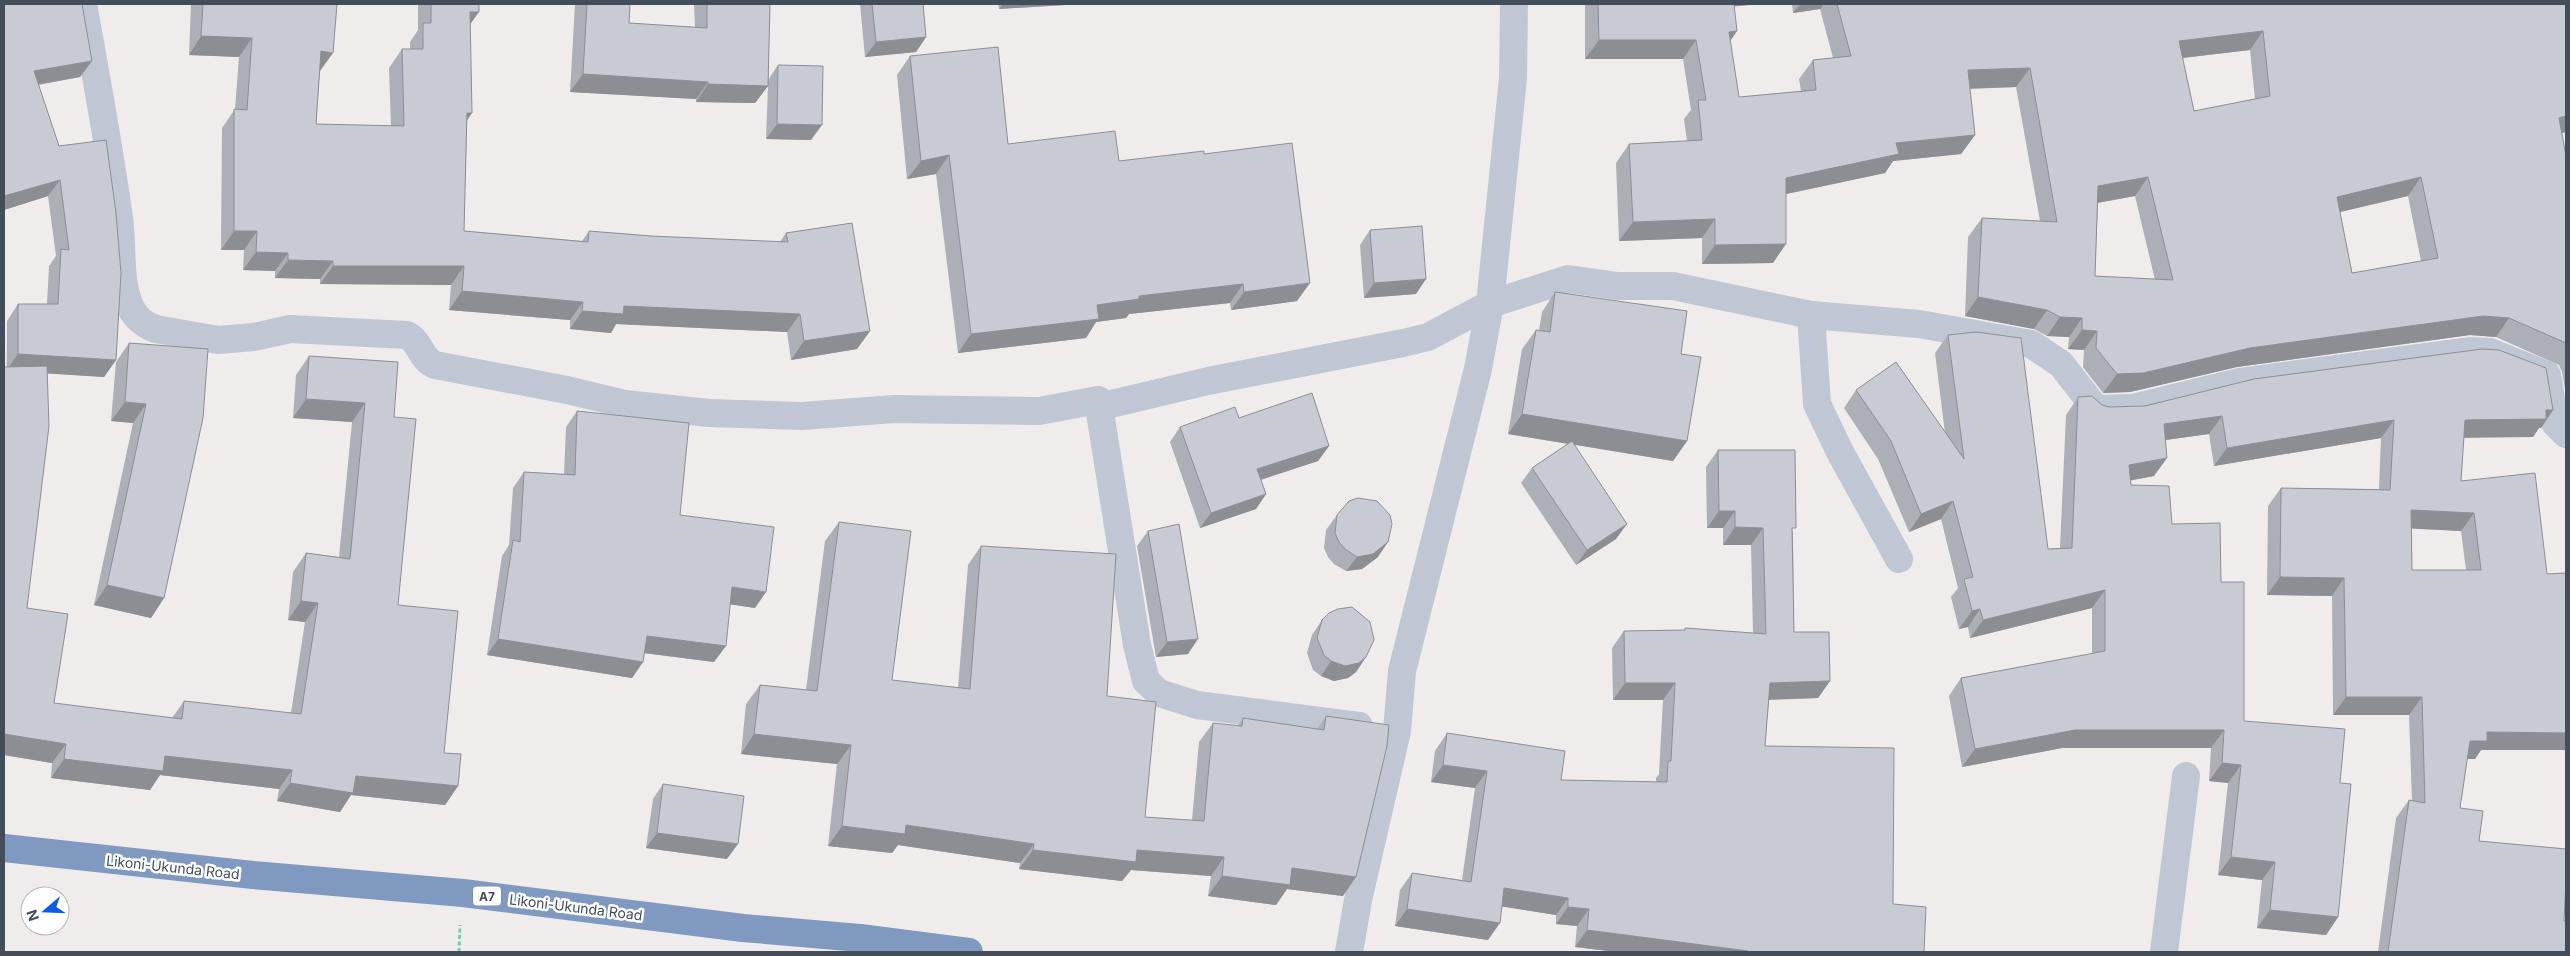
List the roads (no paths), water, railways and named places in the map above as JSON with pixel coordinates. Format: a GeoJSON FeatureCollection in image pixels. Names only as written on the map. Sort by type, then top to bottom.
{"type":"FeatureCollection","features":[{"type":"Feature","properties":{"kind":"highway","name":"Likoni-Ukunda Road"},"geometry":{"type":"LineString","coordinates":[[4,848],[253,875],[463,893],[744,928],[860,938],[969,952]]}},
{"type":"Feature","properties":{"kind":"street"},"geometry":{"type":"LineString","coordinates":[[83,4],[110,153],[128,300],[134,315],[147,326],[218,340],[254,337],[290,329],[407,335],[416,343],[424,360],[434,366],[567,390],[625,404],[708,413],[802,416],[894,409],[1039,411],[1098,400],[1107,405],[1208,382],[1428,337],[1490,304],[1568,279],[1618,286],[1673,286],[1811,315],[1919,324],[2031,344],[2061,364],[2096,409],[2132,408],[2249,380],[2436,354],[2490,352],[2547,375],[2555,423],[2566,434]]}},
{"type":"Feature","properties":{"kind":"street"},"geometry":{"type":"LineString","coordinates":[[1349,952],[1358,900],[1397,731],[1402,671],[1478,369],[1490,304],[1513,78],[1514,4]]}},
{"type":"Feature","properties":{"kind":"street"},"geometry":{"type":"LineString","coordinates":[[1811,315],[1817,404],[1840,452],[1899,559]]}},
{"type":"Feature","properties":{"kind":"street"},"geometry":{"type":"LineString","coordinates":[[1098,400],[1137,645],[1146,681],[1159,694],[1197,706],[1397,731]]}},
{"type":"Feature","properties":{"kind":"street"},"geometry":{"type":"LineString","coordinates":[[2164,952],[2186,776]]}}]}
